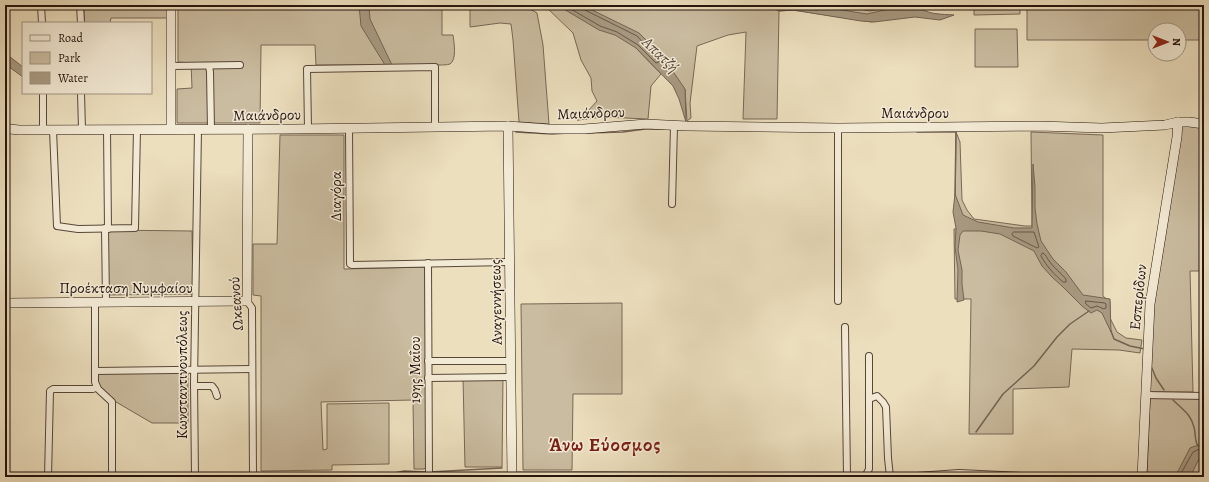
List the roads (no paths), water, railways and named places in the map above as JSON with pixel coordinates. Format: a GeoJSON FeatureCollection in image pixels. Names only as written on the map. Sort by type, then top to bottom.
{"type":"FeatureCollection","features":[{"type":"Feature","properties":{"kind":"street"},"geometry":{"type":"LineString","coordinates":[[41,5],[42,22]]}},
{"type":"Feature","properties":{"kind":"street"},"geometry":{"type":"LineString","coordinates":[[80,5],[81,22]]}},
{"type":"Feature","properties":{"kind":"street"},"geometry":{"type":"LineString","coordinates":[[171,5],[171,129]]}},
{"type":"Feature","properties":{"kind":"street"},"geometry":{"type":"LineString","coordinates":[[172,66],[240,65]]}},
{"type":"Feature","properties":{"kind":"street"},"geometry":{"type":"LineString","coordinates":[[209,66],[210,129]]}},
{"type":"Feature","properties":{"kind":"street"},"geometry":{"type":"LineString","coordinates":[[308,128],[307,69],[435,68],[435,127]]}},
{"type":"Feature","properties":{"kind":"street"},"geometry":{"type":"LineString","coordinates":[[43,94],[43,130]]}},
{"type":"Feature","properties":{"kind":"street"},"geometry":{"type":"LineString","coordinates":[[81,94],[82,130]]}},
{"type":"Feature","properties":{"kind":"street","name":"Μαιάνδρου"},"geometry":{"type":"LineString","coordinates":[[5,127],[13,130],[508,126],[548,129],[584,129],[646,124],[674,126],[838,128],[1039,126],[1109,128],[1165,125],[1178,122],[1204,124]]}},
{"type":"Feature","properties":{"kind":"street","name":"Εσπερίδων"},"geometry":{"type":"LineString","coordinates":[[1142,477],[1150,304],[1177,138],[1178,122]]}},
{"type":"Feature","properties":{"kind":"street","name":"Αναγεννήσεως"},"geometry":{"type":"LineString","coordinates":[[508,126],[512,476]]}},
{"type":"Feature","properties":{"kind":"street"},"geometry":{"type":"LineString","coordinates":[[672,204],[674,126]]}},
{"type":"Feature","properties":{"kind":"street","name":"Διαγόρα"},"geometry":{"type":"LineString","coordinates":[[349,128],[350,264],[428,263]]}},
{"type":"Feature","properties":{"kind":"street"},"geometry":{"type":"LineString","coordinates":[[838,128],[838,301]]}},
{"type":"Feature","properties":{"kind":"street"},"geometry":{"type":"LineString","coordinates":[[53,130],[57,226],[78,228],[135,228],[137,129]]}},
{"type":"Feature","properties":{"kind":"street","name":"Κωνσταντινουπόλεως"},"geometry":{"type":"LineString","coordinates":[[195,477],[194,386],[198,129]]}},
{"type":"Feature","properties":{"kind":"street","name":"Ωκεανού"},"geometry":{"type":"LineString","coordinates":[[248,129],[247,301],[252,308],[253,477]]}},
{"type":"Feature","properties":{"kind":"street"},"geometry":{"type":"LineString","coordinates":[[106,302],[107,130]]}},
{"type":"Feature","properties":{"kind":"street"},"geometry":{"type":"LineString","coordinates":[[428,263],[510,262]]}},
{"type":"Feature","properties":{"kind":"street","name":"19ης Μαΐου"},"geometry":{"type":"LineString","coordinates":[[428,263],[429,476]]}},
{"type":"Feature","properties":{"kind":"street","name":"Προέκταση Νυμφαίου"},"geometry":{"type":"LineString","coordinates":[[5,303],[247,301]]}},
{"type":"Feature","properties":{"kind":"street"},"geometry":{"type":"LineString","coordinates":[[95,302],[96,384],[97,388],[112,402],[112,477]]}},
{"type":"Feature","properties":{"kind":"street"},"geometry":{"type":"LineString","coordinates":[[845,327],[847,477]]}},
{"type":"Feature","properties":{"kind":"street"},"geometry":{"type":"LineString","coordinates":[[865,477],[868,469],[870,366],[868,356]]}},
{"type":"Feature","properties":{"kind":"street"},"geometry":{"type":"LineString","coordinates":[[428,361],[511,361]]}},
{"type":"Feature","properties":{"kind":"street"},"geometry":{"type":"LineString","coordinates":[[95,371],[252,370]]}},
{"type":"Feature","properties":{"kind":"street"},"geometry":{"type":"LineString","coordinates":[[428,378],[511,377]]}},
{"type":"Feature","properties":{"kind":"street"},"geometry":{"type":"LineString","coordinates":[[194,386],[212,386],[216,390],[216,396]]}},
{"type":"Feature","properties":{"kind":"street"},"geometry":{"type":"LineString","coordinates":[[48,477],[50,391],[53,389],[97,388]]}},
{"type":"Feature","properties":{"kind":"street"},"geometry":{"type":"LineString","coordinates":[[1145,395],[1204,396]]}},
{"type":"Feature","properties":{"kind":"street"},"geometry":{"type":"LineString","coordinates":[[869,399],[877,396],[886,407],[890,477]]}},
{"type":"Feature","properties":{"kind":"street"},"geometry":{"type":"LineString","coordinates":[[902,477],[959,473],[1021,476],[1142,477]]}},
{"type":"Feature","properties":{"kind":"street"},"geometry":{"type":"LineString","coordinates":[[281,477],[762,477]]}},
{"type":"Feature","properties":{"kind":"water"},"geometry":{"type":"Polygon","coordinates":[[[359,5],[369,5],[370,19],[392,65],[385,65],[361,26],[359,5]]]}},
{"type":"Feature","properties":{"kind":"water"},"geometry":{"type":"Polygon","coordinates":[[[552,5],[582,5],[639,33],[658,52],[685,89],[686,122],[679,99],[673,86],[636,48],[615,35],[599,30],[562,8],[552,5]]]}},
{"type":"Feature","properties":{"kind":"water"},"geometry":{"type":"Polygon","coordinates":[[[766,5],[811,5],[867,14],[906,5],[918,5],[925,11],[954,15],[940,20],[915,17],[874,22],[793,10],[779,11],[766,5]]]}},
{"type":"Feature","properties":{"kind":"water"},"geometry":{"type":"Polygon","coordinates":[[[5,53],[22,66],[22,76],[5,64],[5,53]]]}},
{"type":"Feature","properties":{"kind":"water"},"geometry":{"type":"Polygon","coordinates":[[[1033,164],[1035,208],[1041,241],[1053,259],[1066,272],[1083,295],[1110,299],[1111,332],[1102,313],[1097,310],[1091,313],[1082,306],[1042,266],[1034,251],[1000,234],[981,231],[963,231],[960,235],[958,250],[962,270],[964,300],[957,302],[958,270],[955,247],[956,228],[953,212],[955,194],[963,215],[978,222],[1014,228],[1032,228],[1033,164]]]}},
{"type":"Feature","properties":{"kind":"water"},"geometry":{"type":"Polygon","coordinates":[[[1204,443],[1204,457],[1199,459],[1190,477],[1175,477],[1190,448],[1204,443]]]}},
{"type":"Feature","properties":{"kind":"waterway"},"geometry":{"type":"LineString","coordinates":[[587,133],[663,129]]}},
{"type":"Feature","properties":{"kind":"waterway"},"geometry":{"type":"LineString","coordinates":[[516,132],[552,134],[569,133]]}},
{"type":"Feature","properties":{"kind":"waterway"},"geometry":{"type":"LineString","coordinates":[[917,132],[956,132],[955,195]]}},
{"type":"Feature","properties":{"kind":"waterway"},"geometry":{"type":"LineString","coordinates":[[976,432],[1003,394],[1034,366],[1057,337],[1070,324],[1089,311]]}},
{"type":"Feature","properties":{"kind":"waterway"},"geometry":{"type":"LineString","coordinates":[[1111,331],[1114,339],[1130,346],[1145,349]]}},
{"type":"Feature","properties":{"kind":"waterway"},"geometry":{"type":"LineString","coordinates":[[1151,366],[1156,378],[1164,390]]}},
{"type":"Feature","properties":{"kind":"waterway"},"geometry":{"type":"LineString","coordinates":[[1173,400],[1186,412],[1190,418],[1194,427],[1198,446]]}},
{"type":"Feature","properties":{"kind":"waterway"},"geometry":{"type":"LineString","coordinates":[[430,472],[502,468]]}},
{"type":"Feature","properties":{"kind":"waterway"},"geometry":{"type":"LineString","coordinates":[[390,474],[404,471],[426,472]]}},
{"type":"Feature","properties":{"kind":"district","name":"Άνω Εύοσμος"},"geometry":{"type":"Point","coordinates":[605,444]}},
{"type":"Feature","properties":{"kind":"water label","name":"Απατζή"},"geometry":{"type":"Point","coordinates":[661,54]}}]}
